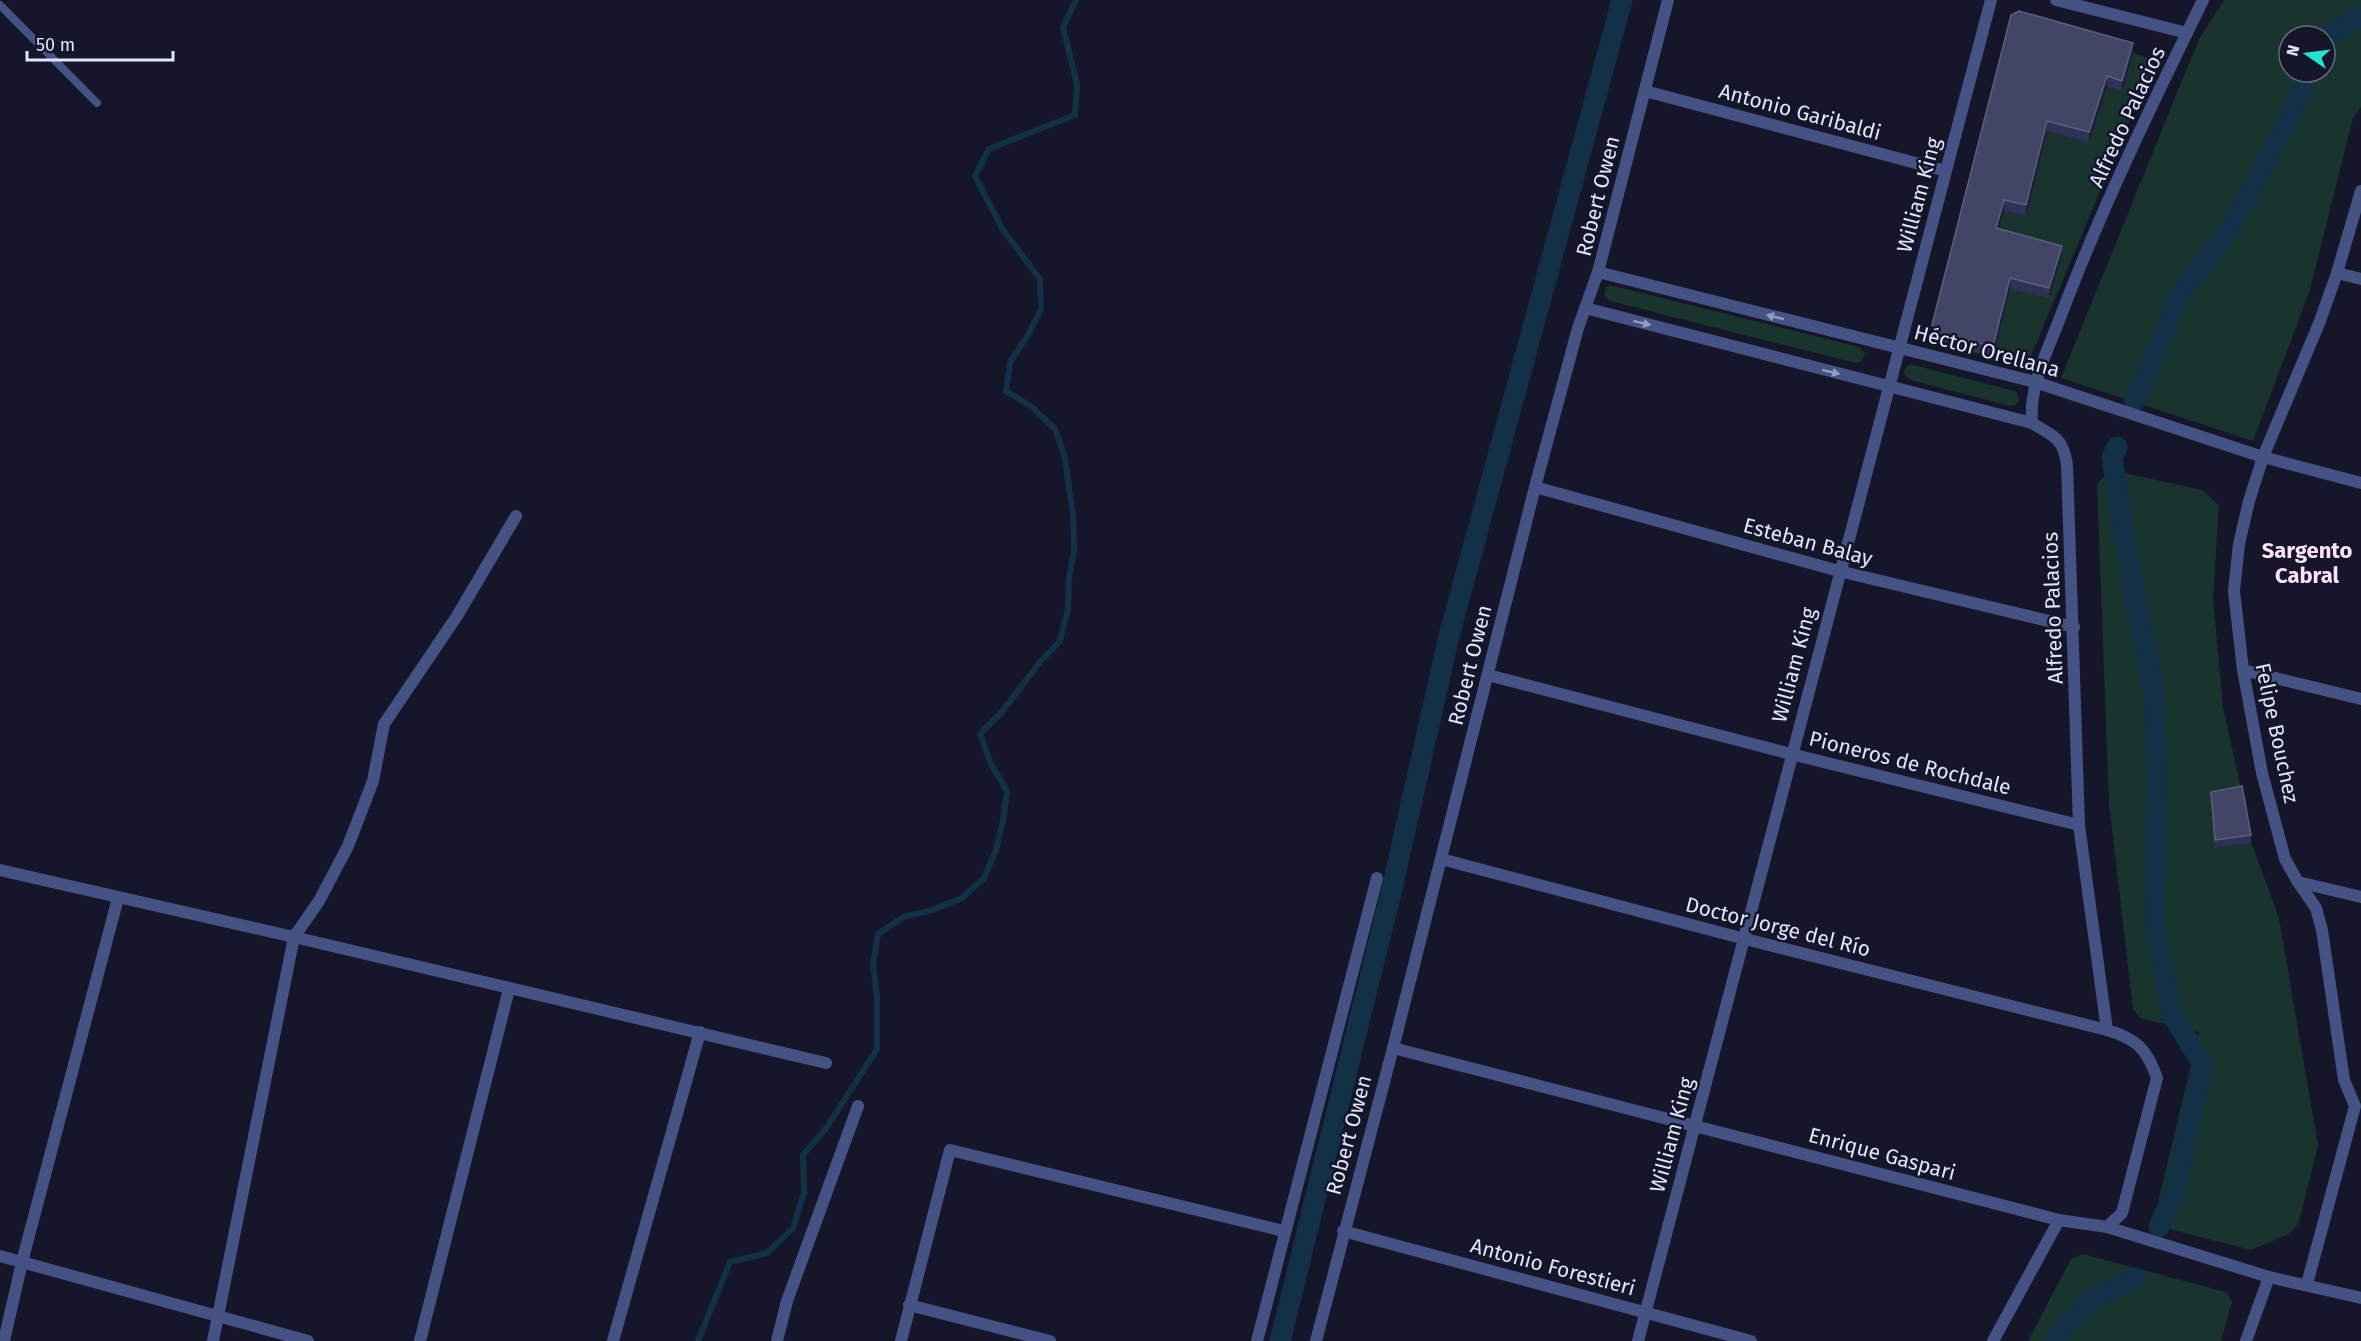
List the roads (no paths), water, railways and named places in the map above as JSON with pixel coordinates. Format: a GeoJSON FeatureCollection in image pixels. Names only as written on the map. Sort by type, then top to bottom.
{"type":"FeatureCollection","features":[{"type":"Feature","properties":{"kind":"street","name":"Robert Owen"},"geometry":{"type":"LineString","coordinates":[[1316,1341],[1343,1231],[1393,1048],[1534,487],[1598,272],[1668,0]]}},
{"type":"Feature","properties":{"kind":"street","name":"William King"},"geometry":{"type":"LineString","coordinates":[[1638,1341],[1991,0]]}},
{"type":"Feature","properties":{"kind":"street"},"geometry":{"type":"LineString","coordinates":[[2056,0],[2187,33]]}},
{"type":"Feature","properties":{"kind":"street","name":"Alfredo Palacios"},"geometry":{"type":"LineString","coordinates":[[2107,1030],[2079,825],[2074,627],[2065,447],[2031,423],[2030,407],[2035,382],[2081,261],[2203,0]]}},
{"type":"Feature","properties":{"kind":"street","name":"Antonio Garibaldi"},"geometry":{"type":"LineString","coordinates":[[1645,91],[1946,171]]}},
{"type":"Feature","properties":{"kind":"street","name":"Felipe Bouchez"},"geometry":{"type":"LineString","coordinates":[[2307,1284],[2358,1107],[2344,1080],[2322,930],[2316,908],[2285,859],[2262,773],[2243,670],[2234,591],[2240,544],[2249,501],[2263,458],[2320,321],[2361,191]]}},
{"type":"Feature","properties":{"kind":"street","name":"Héctor Orellana"},"geometry":{"type":"LineString","coordinates":[[1598,272],[2035,382],[2263,458],[2361,483]]}},
{"type":"Feature","properties":{"kind":"street"},"geometry":{"type":"LineString","coordinates":[[2337,273],[2361,279]]}},
{"type":"Feature","properties":{"kind":"street"},"geometry":{"type":"LineString","coordinates":[[1586,308],[2031,423]]}},
{"type":"Feature","properties":{"kind":"street","name":"Esteban Balay"},"geometry":{"type":"LineString","coordinates":[[1534,487],[1839,571],[2074,627]]}},
{"type":"Feature","properties":{"kind":"street"},"geometry":{"type":"LineString","coordinates":[[213,1341],[294,937],[319,902],[348,846],[373,781],[384,724],[457,616],[516,516]]}},
{"type":"Feature","properties":{"kind":"street"},"geometry":{"type":"LineString","coordinates":[[2243,670],[2361,699]]}},
{"type":"Feature","properties":{"kind":"street","name":"Pioneros de Rochdale"},"geometry":{"type":"LineString","coordinates":[[1488,675],[1791,754],[2079,825]]}},
{"type":"Feature","properties":{"kind":"street","name":"Doctor Jorge del Río"},"geometry":{"type":"LineString","coordinates":[[1441,859],[1745,939],[2107,1030]]}},
{"type":"Feature","properties":{"kind":"street"},"geometry":{"type":"LineString","coordinates":[[0,870],[826,1063]]}},
{"type":"Feature","properties":{"kind":"street"},"geometry":{"type":"LineString","coordinates":[[1257,1341],[1377,878]]}},
{"type":"Feature","properties":{"kind":"street"},"geometry":{"type":"LineString","coordinates":[[2298,882],[2361,897]]}},
{"type":"Feature","properties":{"kind":"street"},"geometry":{"type":"LineString","coordinates":[[4,1341],[22,1262],[118,898]]}},
{"type":"Feature","properties":{"kind":"street"},"geometry":{"type":"LineString","coordinates":[[420,1341],[509,989]]}},
{"type":"Feature","properties":{"kind":"street"},"geometry":{"type":"LineString","coordinates":[[2107,1030],[2129,1037],[2150,1056],[2157,1078],[2122,1213],[2107,1227]]}},
{"type":"Feature","properties":{"kind":"street"},"geometry":{"type":"LineString","coordinates":[[613,1341],[700,1032]]}},
{"type":"Feature","properties":{"kind":"street","name":"Enrique Gaspari"},"geometry":{"type":"LineString","coordinates":[[1393,1048],[2059,1220],[2107,1227],[2269,1277],[2361,1298]]}},
{"type":"Feature","properties":{"kind":"street"},"geometry":{"type":"LineString","coordinates":[[777,1341],[787,1301],[858,1106]]}},
{"type":"Feature","properties":{"kind":"street"},"geometry":{"type":"LineString","coordinates":[[901,1341],[950,1150],[1284,1231]]}},
{"type":"Feature","properties":{"kind":"street"},"geometry":{"type":"LineString","coordinates":[[1993,1341],[2059,1220]]}},
{"type":"Feature","properties":{"kind":"street","name":"Antonio Forestieri"},"geometry":{"type":"LineString","coordinates":[[1343,1231],[1751,1341]]}},
{"type":"Feature","properties":{"kind":"street"},"geometry":{"type":"LineString","coordinates":[[0,1256],[308,1341]]}},
{"type":"Feature","properties":{"kind":"street"},"geometry":{"type":"LineString","coordinates":[[2246,1341],[2269,1277]]}},
{"type":"Feature","properties":{"kind":"street"},"geometry":{"type":"LineString","coordinates":[[909,1305],[1050,1341]]}},
{"type":"Feature","properties":{"kind":"lane"},"geometry":{"type":"LineString","coordinates":[[0,5],[97,103]]}},
{"type":"Feature","properties":{"kind":"waterway"},"geometry":{"type":"LineString","coordinates":[[698,1341],[730,1262],[767,1253],[793,1228],[804,1193],[803,1155],[827,1127],[877,1049],[877,997],[873,964],[878,934],[903,917],[932,910],[962,898],[984,878],[996,850],[1007,791],[991,764],[980,734],[1001,713],[1040,662],[1060,641],[1068,610],[1069,579],[1074,549],[1073,516],[1065,457],[1055,429],[1032,407],[1006,391],[1010,362],[1028,335],[1041,309],[1040,279],[1003,230],[975,176],[989,149],[1075,115],[1077,85],[1063,27],[1076,0]]}},
{"type":"Feature","properties":{"kind":"waterway"},"geometry":{"type":"LineString","coordinates":[[1280,1341],[1391,893],[1449,636],[1622,0]]}},
{"type":"Feature","properties":{"kind":"waterway"},"geometry":{"type":"LineString","coordinates":[[2337,30],[2361,16]]}},
{"type":"Feature","properties":{"kind":"waterway"},"geometry":{"type":"LineString","coordinates":[[2135,401],[2180,294],[2229,230],[2285,127],[2305,84]]}},
{"type":"Feature","properties":{"kind":"waterway"},"geometry":{"type":"LineString","coordinates":[[2117,447],[2112,458],[2137,607],[2154,690],[2157,772],[2155,926],[2172,1014],[2203,1065],[2175,1191],[2159,1227]]}},
{"type":"Feature","properties":{"kind":"waterway"},"geometry":{"type":"LineString","coordinates":[[2056,1341],[2069,1321],[2098,1296],[2135,1278]]}},
{"type":"Feature","properties":{"kind":"district","name":"Sargento Cabral"},"geometry":{"type":"Point","coordinates":[2307,562]}}]}
